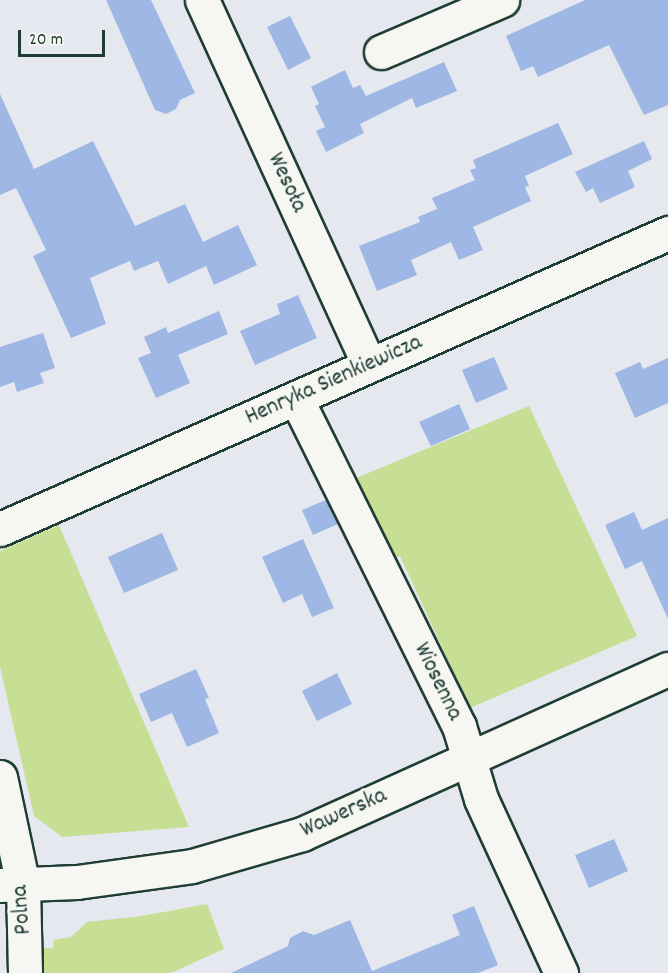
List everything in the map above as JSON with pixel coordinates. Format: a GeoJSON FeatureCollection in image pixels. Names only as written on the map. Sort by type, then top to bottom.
{"type":"FeatureCollection","features":[{"type":"Feature","properties":{"kind":"street","name":"Wesoła"},"geometry":{"type":"LineString","coordinates":[[202,0],[369,365]]}},
{"type":"Feature","properties":{"kind":"street"},"geometry":{"type":"LineString","coordinates":[[381,52],[502,0]]}},
{"type":"Feature","properties":{"kind":"street","name":"Henryka Sienkiewicza"},"geometry":{"type":"LineString","coordinates":[[0,529],[668,233]]}},
{"type":"Feature","properties":{"kind":"street","name":"Wiosenna"},"geometry":{"type":"LineString","coordinates":[[296,398],[459,726],[481,798],[561,973]]}},
{"type":"Feature","properties":{"kind":"street","name":"Wawerska"},"geometry":{"type":"LineString","coordinates":[[11,885],[77,882],[202,863],[302,834],[668,669]]}},
{"type":"Feature","properties":{"kind":"street","name":"Polna"},"geometry":{"type":"LineString","coordinates":[[0,777],[11,885],[25,973]]}},
{"type":"Feature","properties":{"kind":"green space"},"geometry":{"type":"Polygon","coordinates":[[[529,406],[637,636],[470,708],[400,556],[388,560],[349,481],[529,406]]]}},
{"type":"Feature","properties":{"kind":"green space"},"geometry":{"type":"Polygon","coordinates":[[[59,525],[189,827],[62,837],[34,816],[0,667],[0,551],[59,525]]]}},
{"type":"Feature","properties":{"kind":"green space"},"geometry":{"type":"Polygon","coordinates":[[[207,904],[224,949],[171,973],[39,973],[39,948],[53,948],[54,940],[71,937],[87,922],[142,916],[207,904]]]}},
{"type":"Feature","properties":{"kind":"building"},"geometry":{"type":"Polygon","coordinates":[[[106,0],[151,0],[195,93],[180,100],[176,109],[166,114],[155,110],[106,0]]]}},
{"type":"Feature","properties":{"kind":"building"},"geometry":{"type":"Polygon","coordinates":[[[585,0],[668,0],[668,105],[644,115],[609,45],[538,77],[533,66],[521,71],[506,36],[585,0]]]}},
{"type":"Feature","properties":{"kind":"building"},"geometry":{"type":"Polygon","coordinates":[[[290,16],[311,58],[288,70],[267,27],[290,16]]]}},
{"type":"Feature","properties":{"kind":"building"},"geometry":{"type":"Polygon","coordinates":[[[444,62],[457,91],[416,108],[412,98],[360,124],[364,133],[326,152],[316,131],[325,127],[315,106],[319,104],[311,87],[345,70],[353,88],[360,85],[366,96],[444,62]]]}},
{"type":"Feature","properties":{"kind":"building"},"geometry":{"type":"Polygon","coordinates":[[[0,94],[34,169],[93,141],[135,226],[185,204],[203,242],[238,225],[257,265],[214,285],[206,266],[168,284],[158,261],[134,271],[130,261],[90,278],[106,324],[71,338],[33,256],[46,250],[16,188],[0,195],[0,94]]]}},
{"type":"Feature","properties":{"kind":"building"},"geometry":{"type":"Polygon","coordinates":[[[558,123],[573,154],[525,176],[529,186],[525,187],[531,201],[473,227],[483,250],[459,260],[451,242],[411,260],[417,275],[377,291],[359,246],[420,222],[418,217],[437,209],[432,198],[475,180],[470,170],[476,168],[473,160],[558,123]]]}},
{"type":"Feature","properties":{"kind":"building"},"geometry":{"type":"Polygon","coordinates":[[[644,141],[652,159],[628,171],[635,187],[600,203],[593,188],[586,192],[575,172],[644,141]]]}},
{"type":"Feature","properties":{"kind":"building"},"geometry":{"type":"Polygon","coordinates":[[[298,295],[317,338],[255,365],[240,331],[280,314],[277,304],[298,295]]]}},
{"type":"Feature","properties":{"kind":"building"},"geometry":{"type":"Polygon","coordinates":[[[219,311],[228,334],[178,355],[190,383],[156,398],[138,358],[151,353],[144,337],[166,327],[168,333],[219,311]]]}},
{"type":"Feature","properties":{"kind":"building"},"geometry":{"type":"Polygon","coordinates":[[[43,333],[55,368],[40,373],[44,383],[17,392],[14,382],[0,387],[0,347],[43,333]]]}},
{"type":"Feature","properties":{"kind":"building"},"geometry":{"type":"Polygon","coordinates":[[[494,357],[508,389],[476,403],[462,370],[494,357]]]}},
{"type":"Feature","properties":{"kind":"building"},"geometry":{"type":"Polygon","coordinates":[[[668,358],[668,403],[635,418],[615,373],[640,362],[643,369],[668,358]]]}},
{"type":"Feature","properties":{"kind":"building"},"geometry":{"type":"Polygon","coordinates":[[[459,404],[470,429],[431,446],[419,422],[459,404]]]}},
{"type":"Feature","properties":{"kind":"building"},"geometry":{"type":"Polygon","coordinates":[[[326,500],[338,524],[313,535],[302,510],[326,500]]]}},
{"type":"Feature","properties":{"kind":"building"},"geometry":{"type":"Polygon","coordinates":[[[634,512],[642,530],[668,518],[668,619],[642,561],[625,569],[605,525],[634,512]]]}},
{"type":"Feature","properties":{"kind":"building"},"geometry":{"type":"Polygon","coordinates":[[[162,533],[178,570],[124,593],[108,557],[162,533]]]}},
{"type":"Feature","properties":{"kind":"building"},"geometry":{"type":"Polygon","coordinates":[[[303,539],[334,608],[312,617],[302,594],[283,603],[262,557],[303,539]]]}},
{"type":"Feature","properties":{"kind":"building"},"geometry":{"type":"Polygon","coordinates":[[[196,669],[209,698],[205,699],[219,733],[187,747],[172,713],[151,722],[139,694],[196,669]]]}},
{"type":"Feature","properties":{"kind":"building"},"geometry":{"type":"Polygon","coordinates":[[[337,673],[352,704],[317,721],[302,691],[337,673]]]}},
{"type":"Feature","properties":{"kind":"building"},"geometry":{"type":"Polygon","coordinates":[[[614,839],[628,871],[589,888],[575,855],[614,839]]]}},
{"type":"Feature","properties":{"kind":"building"},"geometry":{"type":"Polygon","coordinates":[[[474,906],[498,965],[478,973],[231,973],[288,946],[290,938],[303,931],[314,935],[350,920],[372,971],[460,935],[452,915],[474,906]]]}}]}
